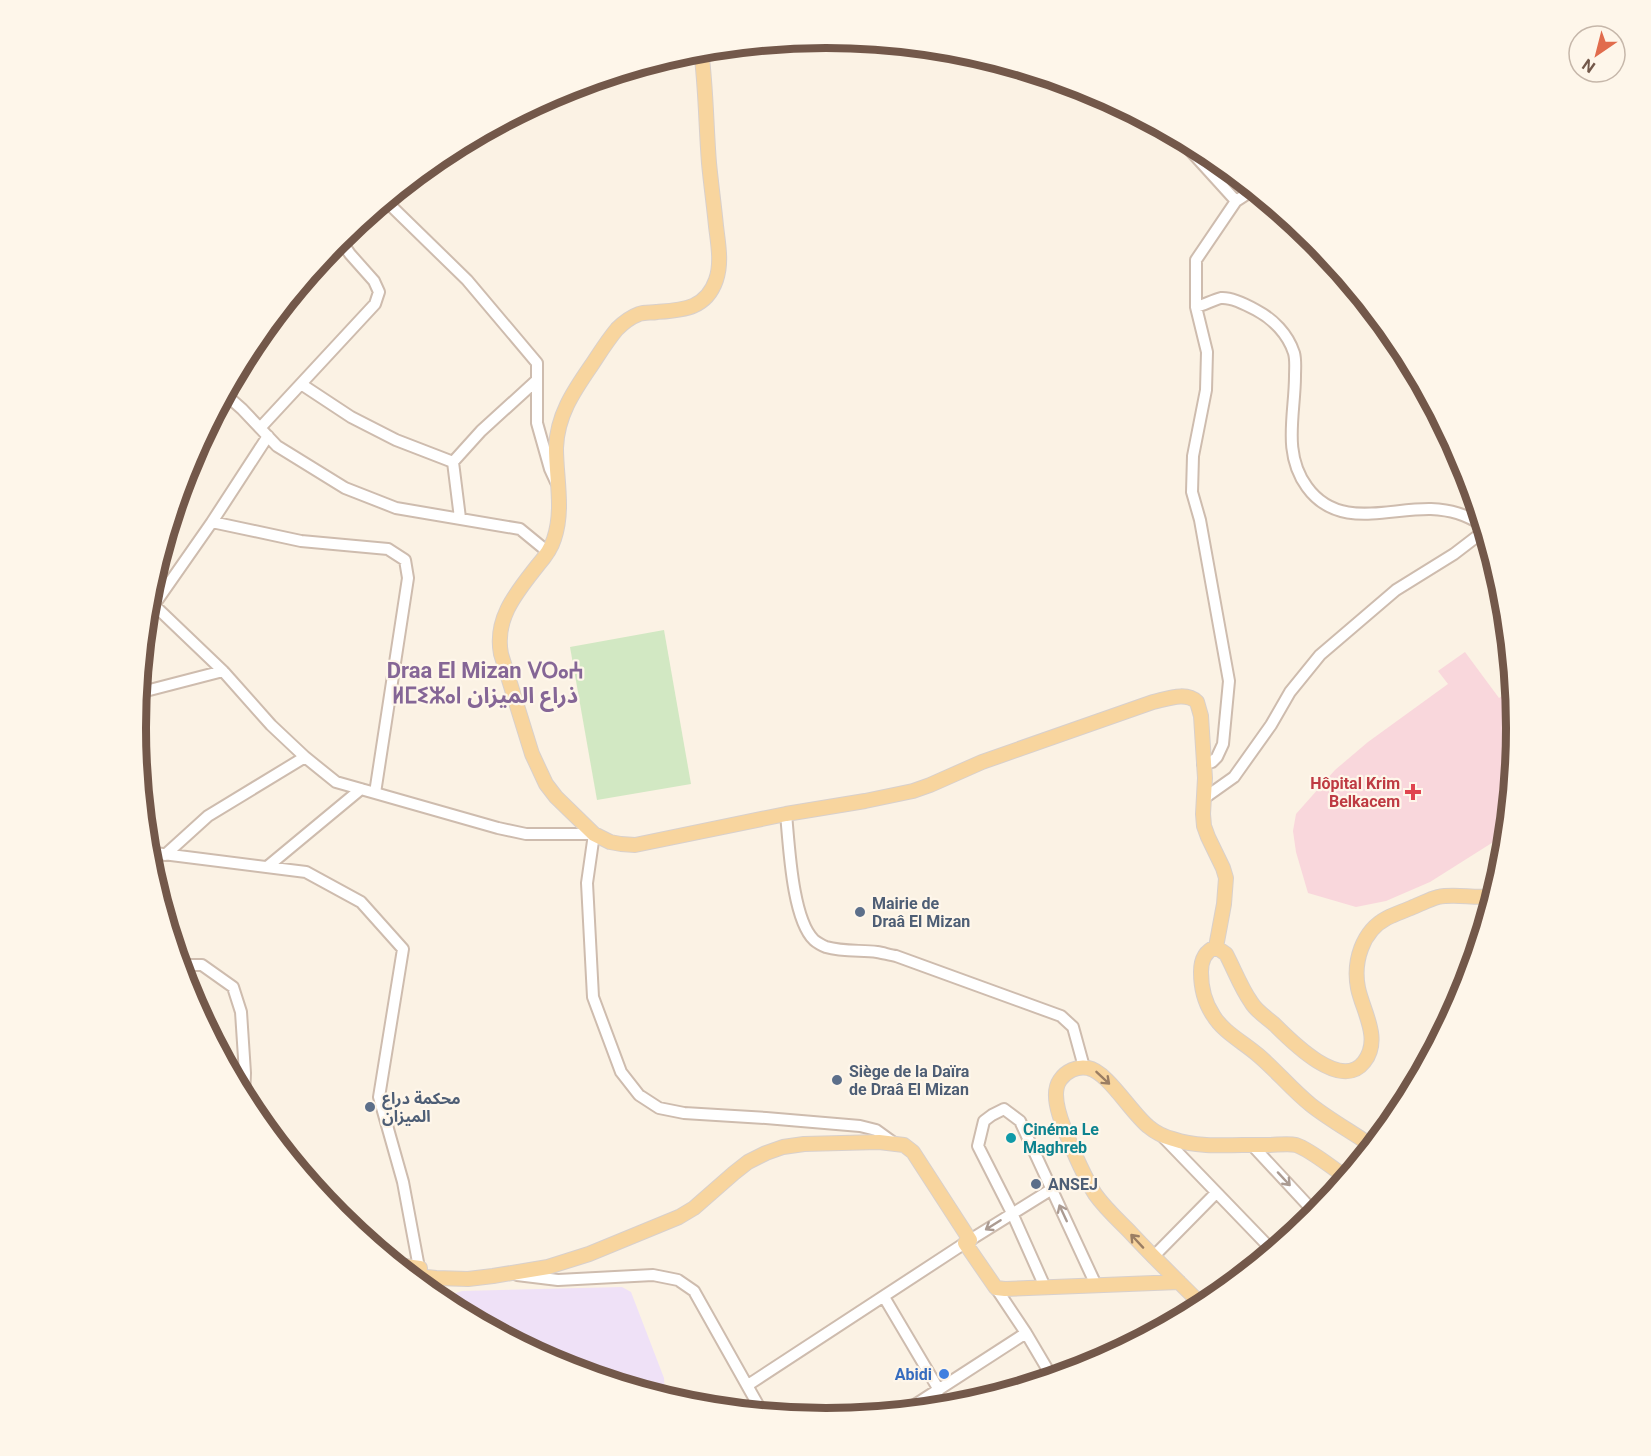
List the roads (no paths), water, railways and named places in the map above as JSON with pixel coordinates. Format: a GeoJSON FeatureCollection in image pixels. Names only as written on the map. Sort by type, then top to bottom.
{"type":"FeatureCollection","features":[{"type":"Feature","properties":{"kind":"main road"},"geometry":{"type":"LineString","coordinates":[[702,60],[718,249],[716,282],[698,304],[684,310],[641,313],[619,327],[570,398],[558,427],[556,448],[558,526],[554,540],[548,552],[508,607],[499,632],[501,654],[532,754],[546,784],[594,834],[610,842],[635,845],[912,791],[982,762],[1153,702],[1180,696],[1194,699],[1200,708],[1205,778],[1204,826],[1226,878],[1216,947]]}},
{"type":"Feature","properties":{"kind":"main road"},"geometry":{"type":"LineString","coordinates":[[1216,947],[1226,954],[1251,1003],[1290,1040],[1326,1066],[1338,1071],[1352,1071],[1364,1063],[1371,1049],[1372,1033],[1358,990],[1357,960],[1363,942],[1386,918],[1438,897],[1483,898]]}},
{"type":"Feature","properties":{"kind":"main road"},"geometry":{"type":"LineString","coordinates":[[1216,947],[1210,949],[1202,960],[1201,972],[1202,989],[1214,1016],[1222,1026],[1259,1056],[1309,1104],[1365,1142]]}},
{"type":"Feature","properties":{"kind":"main road"},"geometry":{"type":"LineString","coordinates":[[1195,1298],[1153,1257],[1097,1196],[1085,1178],[1060,1119],[1057,1104],[1059,1081],[1074,1068],[1093,1069],[1104,1077],[1149,1127],[1175,1140],[1197,1144],[1297,1145],[1340,1173]]}},
{"type":"Feature","properties":{"kind":"main road"},"geometry":{"type":"LineString","coordinates":[[421,1274],[468,1279],[548,1267],[589,1254],[679,1218],[748,1162],[766,1153],[783,1147],[804,1144],[894,1143],[904,1145],[913,1152],[996,1288],[1179,1282]]}},
{"type":"Feature","properties":{"kind":"street"},"geometry":{"type":"LineString","coordinates":[[1200,161],[1236,201]]}},
{"type":"Feature","properties":{"kind":"street"},"geometry":{"type":"LineString","coordinates":[[1203,764],[1212,762],[1224,744],[1229,681],[1200,520],[1192,492],[1193,456],[1206,390],[1207,371],[1207,352],[1196,307],[1196,260],[1236,201],[1246,195]]}},
{"type":"Feature","properties":{"kind":"street"},"geometry":{"type":"LineString","coordinates":[[391,206],[474,288],[537,363],[537,423],[550,470],[558,485]]}},
{"type":"Feature","properties":{"kind":"street"},"geometry":{"type":"LineString","coordinates":[[160,591],[212,522],[264,432],[301,384],[375,304],[378,292],[374,281],[346,246]]}},
{"type":"Feature","properties":{"kind":"street"},"geometry":{"type":"LineString","coordinates":[[1196,307],[1223,298],[1245,305],[1269,317],[1284,334],[1294,354],[1295,384],[1290,433],[1295,464],[1307,487],[1323,503],[1343,512],[1365,515],[1430,509],[1450,511],[1472,518]]}},
{"type":"Feature","properties":{"kind":"street"},"geometry":{"type":"LineString","coordinates":[[459,518],[453,462],[481,431],[537,380]]}},
{"type":"Feature","properties":{"kind":"street"},"geometry":{"type":"LineString","coordinates":[[301,384],[351,417],[396,440],[453,462]]}},
{"type":"Feature","properties":{"kind":"street"},"geometry":{"type":"LineString","coordinates":[[231,400],[277,446],[345,488],[396,508],[520,529],[548,552]]}},
{"type":"Feature","properties":{"kind":"street"},"geometry":{"type":"LineString","coordinates":[[212,522],[301,541],[388,549],[405,560],[408,578],[375,793]]}},
{"type":"Feature","properties":{"kind":"street"},"geometry":{"type":"LineString","coordinates":[[1203,799],[1234,777],[1271,725],[1290,692],[1320,655],[1396,590],[1427,572],[1477,536]]}},
{"type":"Feature","properties":{"kind":"street"},"geometry":{"type":"LineString","coordinates":[[157,608],[223,671],[271,725],[336,782],[526,834],[594,834],[587,883],[593,996],[621,1072],[639,1095],[659,1108],[684,1113],[860,1126],[876,1130],[894,1143]]}},
{"type":"Feature","properties":{"kind":"street"},"geometry":{"type":"LineString","coordinates":[[147,691],[223,671]]}},
{"type":"Feature","properties":{"kind":"street"},"geometry":{"type":"LineString","coordinates":[[165,855],[208,816],[305,757]]}},
{"type":"Feature","properties":{"kind":"street"},"geometry":{"type":"LineString","coordinates":[[267,867],[361,789]]}},
{"type":"Feature","properties":{"kind":"street"},"geometry":{"type":"LineString","coordinates":[[786,814],[792,876],[797,900],[804,923],[814,940],[826,947],[896,956],[1061,1016],[1073,1027],[1084,1067]]}},
{"type":"Feature","properties":{"kind":"street"},"geometry":{"type":"LineString","coordinates":[[158,854],[306,872],[361,902],[403,949],[379,1097],[403,1182],[416,1270]]}},
{"type":"Feature","properties":{"kind":"street"},"geometry":{"type":"LineString","coordinates":[[189,965],[202,965],[233,987],[241,1012],[245,1081]]}},
{"type":"Feature","properties":{"kind":"street"},"geometry":{"type":"LineString","coordinates":[[1045,1287],[1012,1213],[978,1146],[984,1121],[992,1114],[1004,1109],[1020,1121],[1096,1285]]}},
{"type":"Feature","properties":{"kind":"street"},"geometry":{"type":"LineString","coordinates":[[1161,1134],[1267,1245]]}},
{"type":"Feature","properties":{"kind":"street"},"geometry":{"type":"LineString","coordinates":[[1251,1144],[1309,1206]]}},
{"type":"Feature","properties":{"kind":"street"},"geometry":{"type":"LineString","coordinates":[[748,1385],[968,1241],[1052,1189]]}},
{"type":"Feature","properties":{"kind":"street"},"geometry":{"type":"LineString","coordinates":[[1153,1257],[1216,1193]]}},
{"type":"Feature","properties":{"kind":"street"},"geometry":{"type":"LineString","coordinates":[[499,1275],[558,1280],[653,1275],[678,1280],[694,1291],[758,1404]]}},
{"type":"Feature","properties":{"kind":"street"},"geometry":{"type":"LineString","coordinates":[[996,1288],[1048,1370]]}},
{"type":"Feature","properties":{"kind":"street"},"geometry":{"type":"LineString","coordinates":[[884,1297],[939,1390]]}},
{"type":"Feature","properties":{"kind":"street"},"geometry":{"type":"LineString","coordinates":[[922,1401],[1026,1333]]}},
{"type":"Feature","properties":{"kind":"place","name":"Hôpital Krim Belkacem"},"geometry":{"type":"Point","coordinates":[1413,792]}},
{"type":"Feature","properties":{"kind":"place","name":"Mairie de Draâ El Mizan"},"geometry":{"type":"Point","coordinates":[860,912]}},
{"type":"Feature","properties":{"kind":"place","name":"Siège de la Daïra de Draâ El Mizan"},"geometry":{"type":"Point","coordinates":[837,1080]}},
{"type":"Feature","properties":{"kind":"place","name":"محكمة دراع الميزان"},"geometry":{"type":"Point","coordinates":[370,1107]}},
{"type":"Feature","properties":{"kind":"place","name":"Cinéma Le Maghreb"},"geometry":{"type":"Point","coordinates":[1011,1138]}},
{"type":"Feature","properties":{"kind":"place","name":"ANSEJ"},"geometry":{"type":"Point","coordinates":[1036,1184]}},
{"type":"Feature","properties":{"kind":"place","name":"Abidi"},"geometry":{"type":"Point","coordinates":[944,1374]}},
{"type":"Feature","properties":{"kind":"district","name":"Draa El Mizan ⴸⵔⴰⵄ ⵍⵎⵉⵣⴰⵏ ذراع الميزان"},"geometry":{"type":"Point","coordinates":[485,682]}}]}
